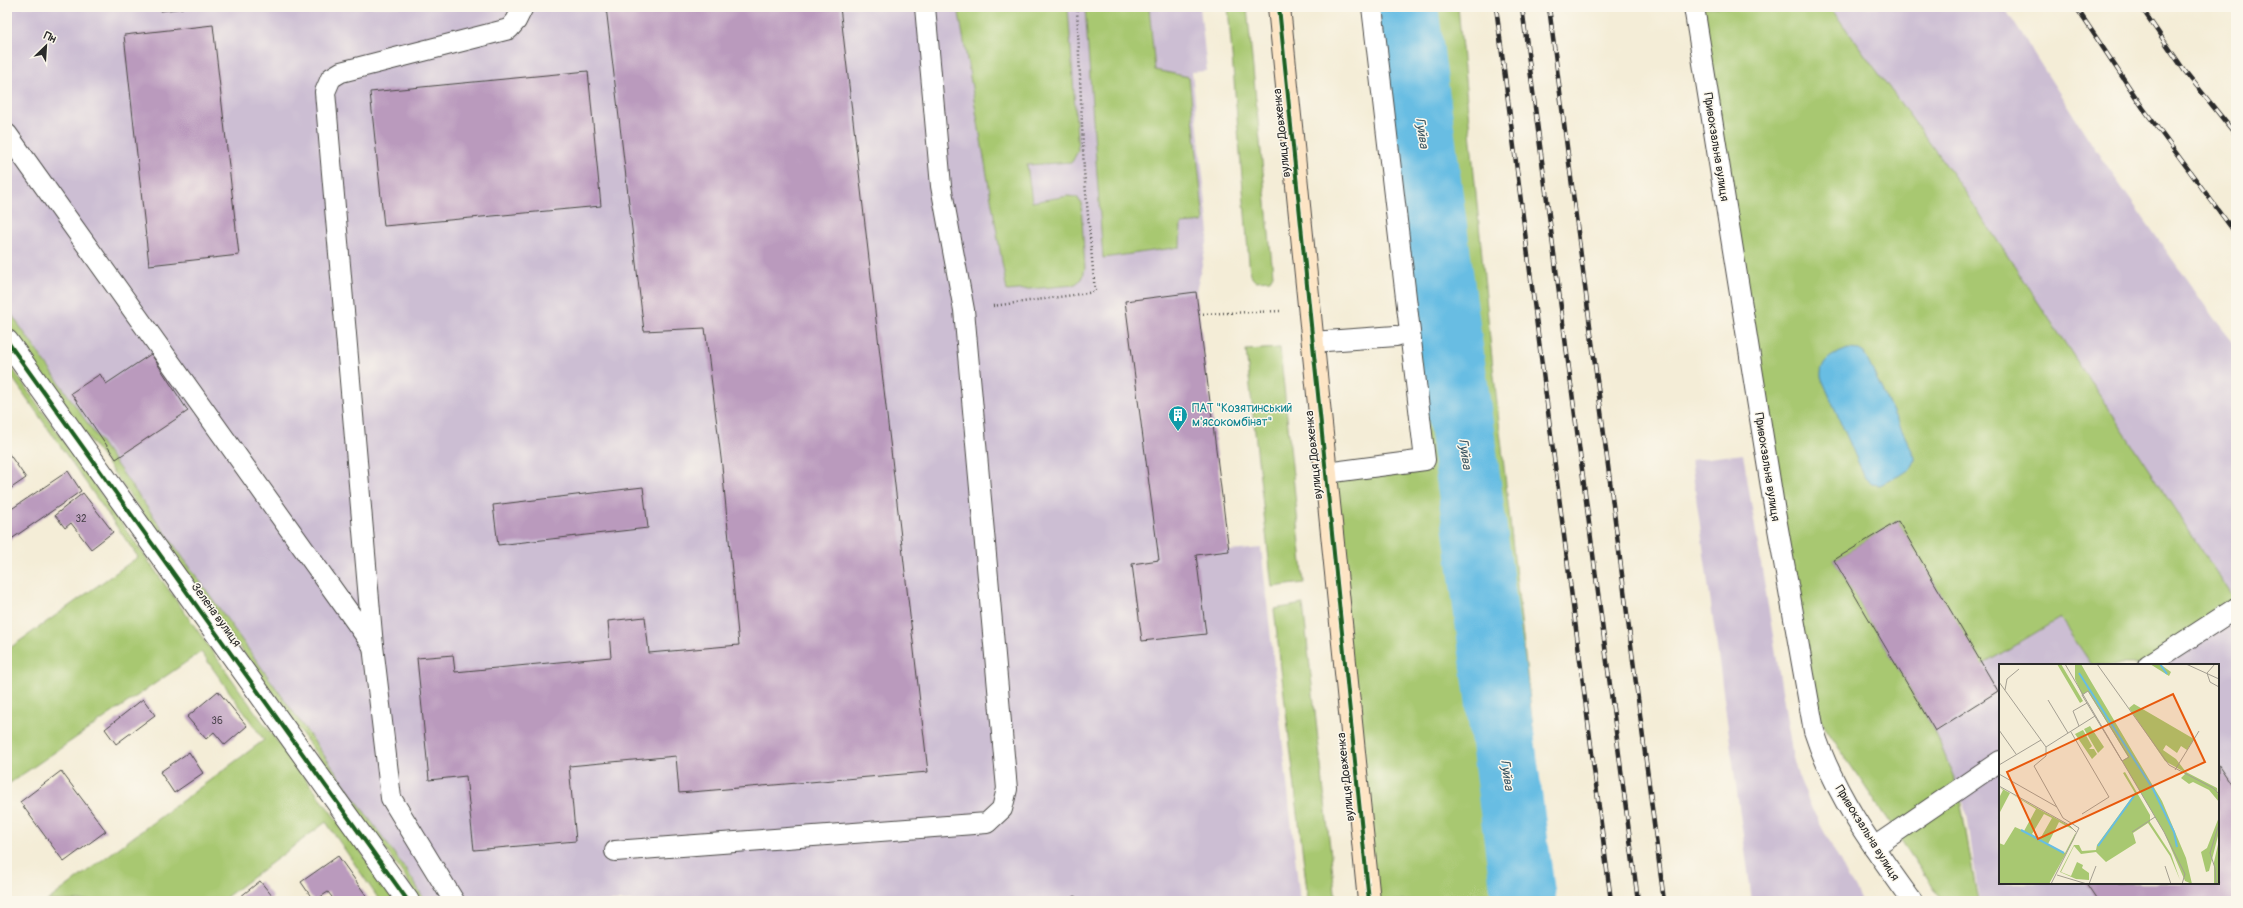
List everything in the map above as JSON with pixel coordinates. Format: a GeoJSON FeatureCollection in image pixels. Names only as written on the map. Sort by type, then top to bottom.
{"type":"FeatureCollection","features":[{"type":"Feature","properties":{"kind":"street","name":"вулиця Довженка"},"geometry":{"type":"LineString","coordinates":[[1279,7],[1303,251]]}},
{"type":"Feature","properties":{"kind":"street","name":"Зелена вулиця"},"geometry":{"type":"LineString","coordinates":[[7,341],[408,901]]}},
{"type":"Feature","properties":{"kind":"street","name":"вулиця Довженка"},"geometry":{"type":"LineString","coordinates":[[1312,342],[1369,901]]}},
{"type":"Feature","properties":{"kind":"lane"},"geometry":{"type":"LineString","coordinates":[[454,901],[390,798],[372,646],[325,92],[332,78],[341,72],[509,29],[516,21],[523,7]]}},
{"type":"Feature","properties":{"kind":"lane"},"geometry":{"type":"LineString","coordinates":[[615,851],[986,822],[1002,809],[1007,789],[964,310],[941,186],[925,7]]}},
{"type":"Feature","properties":{"kind":"lane"},"geometry":{"type":"LineString","coordinates":[[1326,473],[1425,460],[1372,7]]}},
{"type":"Feature","properties":{"kind":"lane","name":"Привокзальна вулиця"},"geometry":{"type":"LineString","coordinates":[[1694,7],[1772,496],[1808,702],[1823,759],[1846,804],[1912,901]]}},
{"type":"Feature","properties":{"kind":"lane"},"geometry":{"type":"LineString","coordinates":[[7,134],[372,646]]}},
{"type":"Feature","properties":{"kind":"lane"},"geometry":{"type":"LineString","coordinates":[[1303,251],[1312,342],[1396,336]]}},
{"type":"Feature","properties":{"kind":"lane"},"geometry":{"type":"LineString","coordinates":[[2150,664],[2236,608]]}},
{"type":"Feature","properties":{"kind":"lane"},"geometry":{"type":"LineString","coordinates":[[1874,847],[1999,762]]}},
{"type":"Feature","properties":{"kind":"path"},"geometry":{"type":"LineString","coordinates":[[964,310],[1095,292],[1084,171],[1077,7]]}},
{"type":"Feature","properties":{"kind":"path"},"geometry":{"type":"LineString","coordinates":[[1198,314],[1309,311]]}},
{"type":"Feature","properties":{"kind":"shaded area"},"geometry":{"type":"Polygon","coordinates":[[[7,7],[1200,7],[1207,71],[1192,72],[1209,233],[1196,292],[1229,551],[1261,548],[1300,901],[425,901],[413,880],[114,461],[7,308],[7,7]]]}},
{"type":"Feature","properties":{"kind":"shaded area"},"geometry":{"type":"Polygon","coordinates":[[[1727,7],[2004,7],[2101,158],[2213,317],[2236,346],[2236,901],[1979,901],[1967,815],[1935,731],[1998,691],[1898,521],[1727,7]]]}},
{"type":"Feature","properties":{"kind":"shaded area"},"geometry":{"type":"Polygon","coordinates":[[[1743,454],[1793,757],[1798,775],[1812,809],[1861,901],[1752,901],[1691,460],[1743,454]]]}},
{"type":"Feature","properties":{"kind":"green space"},"geometry":{"type":"Polygon","coordinates":[[[958,7],[1068,7],[1078,151],[1072,162],[1027,165],[1032,202],[1068,196],[1077,197],[1081,203],[1085,269],[1082,279],[1074,285],[1007,291],[958,7]]]}},
{"type":"Feature","properties":{"kind":"green space"},"geometry":{"type":"Polygon","coordinates":[[[1085,7],[1149,7],[1155,70],[1189,77],[1204,222],[1181,224],[1180,247],[1103,258],[1085,7]]]}},
{"type":"Feature","properties":{"kind":"green space"},"geometry":{"type":"Polygon","coordinates":[[[1228,7],[1247,7],[1273,275],[1270,280],[1255,281],[1250,275],[1228,7]]]}},
{"type":"Feature","properties":{"kind":"green space"},"geometry":{"type":"Polygon","coordinates":[[[1372,7],[1458,7],[1491,349],[1541,801],[1549,901],[1369,901],[1326,473],[1425,460],[1372,7]]]}},
{"type":"Feature","properties":{"kind":"green space"},"geometry":{"type":"Polygon","coordinates":[[[1694,7],[1830,7],[1962,187],[2236,602],[2149,664],[2091,664],[2060,618],[1982,665],[1898,521],[1834,560],[1935,731],[1958,788],[1978,901],[1942,901],[1808,702],[1694,7]]]}},
{"type":"Feature","properties":{"kind":"green space"},"geometry":{"type":"Polygon","coordinates":[[[7,308],[114,461],[413,880],[425,901],[419,901],[406,878],[7,325],[7,308]]]}},
{"type":"Feature","properties":{"kind":"green space"},"geometry":{"type":"Polygon","coordinates":[[[1280,348],[1304,583],[1272,587],[1246,350],[1280,348]]]}},
{"type":"Feature","properties":{"kind":"green space"},"geometry":{"type":"Polygon","coordinates":[[[7,361],[253,709],[398,901],[380,901],[326,822],[221,901],[47,901],[264,740],[201,652],[7,785],[7,650],[138,557],[7,370],[7,361]]]}},
{"type":"Feature","properties":{"kind":"green space"},"geometry":{"type":"Polygon","coordinates":[[[1303,604],[1336,901],[1305,901],[1308,899],[1274,609],[1303,604]]]}},
{"type":"Feature","properties":{"kind":"water"},"geometry":{"type":"Polygon","coordinates":[[[1848,349],[1859,350],[1864,353],[1915,457],[1915,461],[1910,470],[1880,485],[1872,484],[1865,478],[1821,377],[1821,371],[1828,358],[1848,349]]]}},
{"type":"Feature","properties":{"kind":"building"},"geometry":{"type":"Polygon","coordinates":[[[160,7],[183,7],[183,8],[161,11],[160,7]]]}},
{"type":"Feature","properties":{"kind":"building"},"geometry":{"type":"Polygon","coordinates":[[[606,7],[840,7],[928,772],[679,793],[676,756],[569,766],[576,841],[474,850],[466,776],[429,780],[417,658],[453,655],[455,672],[611,657],[608,621],[645,617],[649,653],[739,645],[722,466],[705,328],[644,331],[606,7]]]}},
{"type":"Feature","properties":{"kind":"building"},"geometry":{"type":"Polygon","coordinates":[[[213,25],[239,255],[149,265],[124,35],[213,25]]]}},
{"type":"Feature","properties":{"kind":"building"},"geometry":{"type":"Polygon","coordinates":[[[588,71],[601,206],[384,226],[370,92],[588,71]]]}},
{"type":"Feature","properties":{"kind":"building","name":"ПАТ \"Козятинський м'ясокомбінат\""},"geometry":{"type":"Polygon","coordinates":[[[1196,292],[1229,551],[1196,555],[1206,634],[1142,641],[1132,564],[1159,560],[1125,301],[1196,292]]]}},
{"type":"Feature","properties":{"kind":"building"},"geometry":{"type":"Polygon","coordinates":[[[151,354],[188,411],[116,459],[71,393],[100,374],[106,384],[151,354]]]}},
{"type":"Feature","properties":{"kind":"building"},"geometry":{"type":"Polygon","coordinates":[[[7,451],[26,478],[7,491],[7,451]]]}},
{"type":"Feature","properties":{"kind":"building"},"geometry":{"type":"Polygon","coordinates":[[[68,471],[81,491],[7,542],[7,512],[68,471]]]}},
{"type":"Feature","properties":{"kind":"building"},"geometry":{"type":"Polygon","coordinates":[[[643,487],[648,528],[498,545],[493,505],[643,487]]]}},
{"type":"Feature","properties":{"kind":"building"},"geometry":{"type":"Polygon","coordinates":[[[83,493],[113,532],[91,549],[71,523],[65,528],[55,515],[83,493]]]}},
{"type":"Feature","properties":{"kind":"building"},"geometry":{"type":"Polygon","coordinates":[[[1898,521],[1998,691],[1935,731],[1834,560],[1898,521]]]}},
{"type":"Feature","properties":{"kind":"building"},"geometry":{"type":"Polygon","coordinates":[[[218,691],[247,726],[225,745],[214,732],[206,739],[187,717],[218,691]]]}},
{"type":"Feature","properties":{"kind":"building"},"geometry":{"type":"Polygon","coordinates":[[[143,699],[155,715],[116,744],[105,729],[143,699]]]}},
{"type":"Feature","properties":{"kind":"building"},"geometry":{"type":"Polygon","coordinates":[[[189,752],[203,773],[174,793],[160,772],[189,752]]]}},
{"type":"Feature","properties":{"kind":"building"},"geometry":{"type":"Polygon","coordinates":[[[2219,766],[2236,791],[2236,901],[2098,901],[2087,884],[2219,884],[2219,766]]]}},
{"type":"Feature","properties":{"kind":"building"},"geometry":{"type":"Polygon","coordinates":[[[61,771],[106,831],[64,862],[20,802],[61,771]]]}},
{"type":"Feature","properties":{"kind":"building"},"geometry":{"type":"Polygon","coordinates":[[[338,856],[368,898],[363,901],[335,901],[328,892],[314,901],[301,882],[338,856]]]}},
{"type":"Feature","properties":{"kind":"building"},"geometry":{"type":"Polygon","coordinates":[[[260,881],[273,897],[268,901],[235,901],[260,881]]]}},
{"type":"Feature","properties":{"kind":"building"},"geometry":{"type":"Polygon","coordinates":[[[1075,896],[1079,901],[1067,901],[1075,896]]]}},
{"type":"Feature","properties":{"kind":"waterway","name":"Гуйва"},"geometry":{"type":"LineString","coordinates":[[1406,7],[1524,901]]}},
{"type":"Feature","properties":{"kind":"railway"},"geometry":{"type":"LineString","coordinates":[[1496,7],[1611,901]]}},
{"type":"Feature","properties":{"kind":"railway"},"geometry":{"type":"LineString","coordinates":[[1522,7],[1638,901]]}},
{"type":"Feature","properties":{"kind":"railway"},"geometry":{"type":"LineString","coordinates":[[1549,7],[1664,901]]}},
{"type":"Feature","properties":{"kind":"railway"},"geometry":{"type":"LineString","coordinates":[[2076,7],[2143,108],[2236,234]]}},
{"type":"Feature","properties":{"kind":"railway"},"geometry":{"type":"LineString","coordinates":[[2141,7],[2184,70],[2236,135]]}},
{"type":"Feature","properties":{"kind":"cycle path"},"geometry":{"type":"LineString","coordinates":[[1279,7],[1369,901]]}},
{"type":"Feature","properties":{"kind":"cycle path"},"geometry":{"type":"LineString","coordinates":[[7,341],[408,901]]}},
{"type":"Feature","properties":{"kind":"place","name":"ПАТ \"Козятинський м'ясокомбінат\""},"geometry":{"type":"Point","coordinates":[1178,432]}}]}
